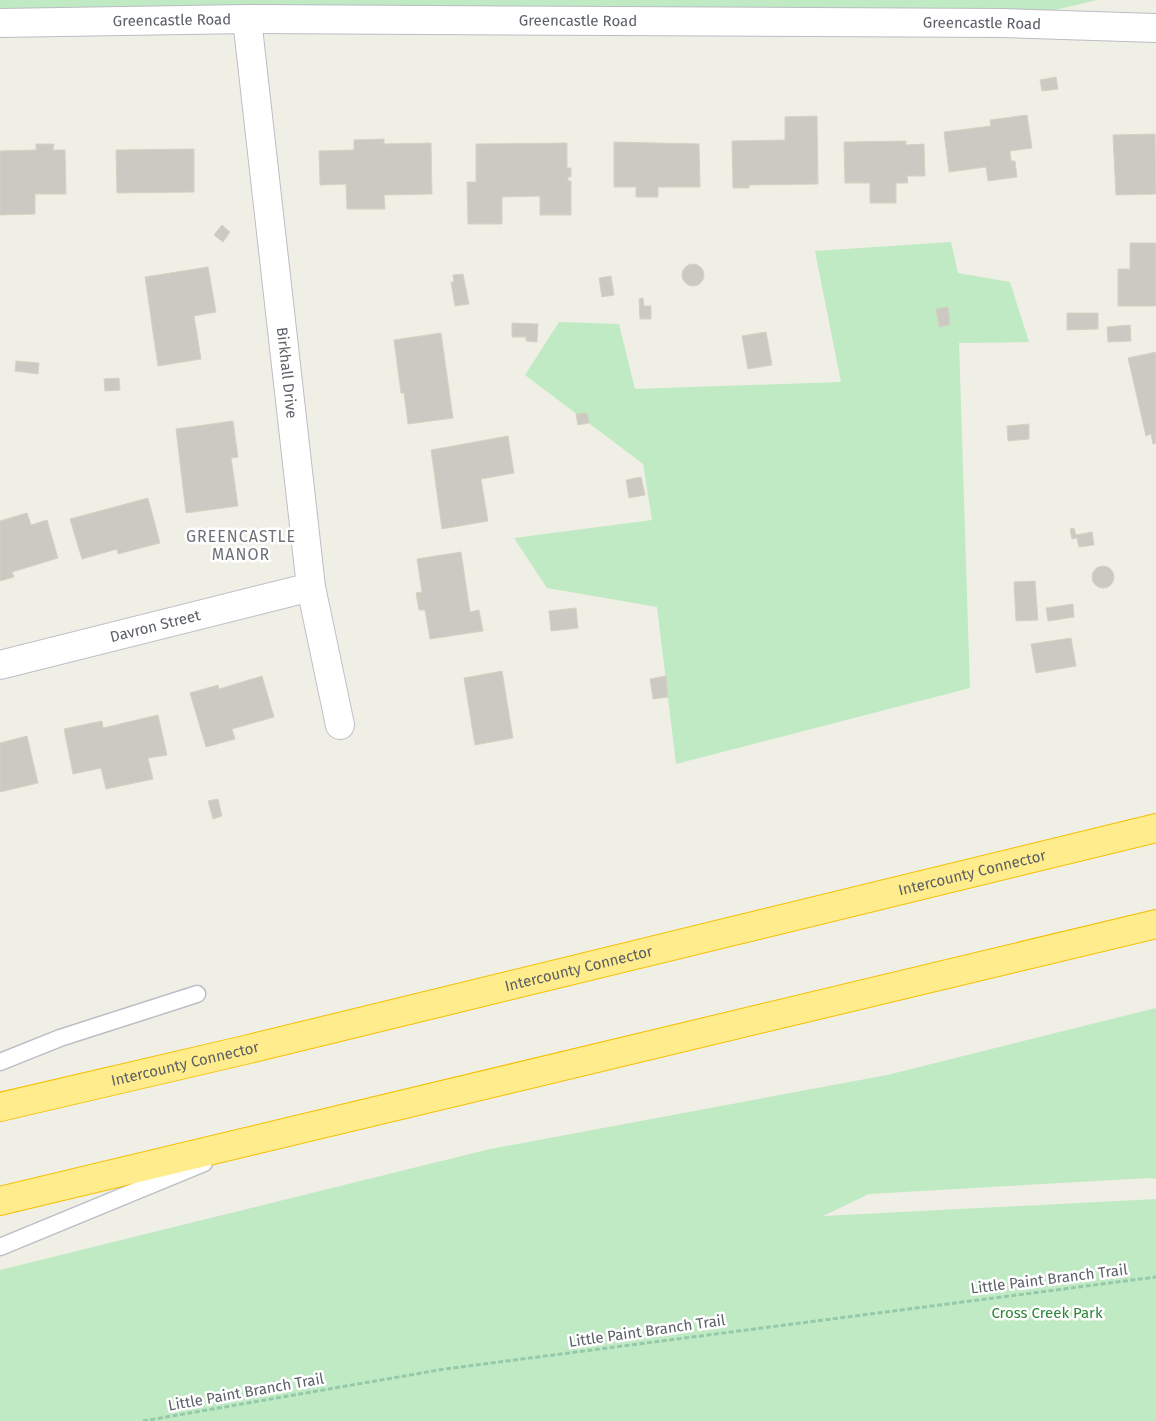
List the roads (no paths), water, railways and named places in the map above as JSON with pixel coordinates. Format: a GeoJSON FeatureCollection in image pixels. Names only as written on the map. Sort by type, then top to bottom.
{"type":"FeatureCollection","features":[{"type":"Feature","properties":{"kind":"highway","name":"Intercounty Connector"},"geometry":{"type":"LineString","coordinates":[[0,1107],[249,1049],[1156,828]]}},
{"type":"Feature","properties":{"kind":"highway"},"geometry":{"type":"LineString","coordinates":[[0,1201],[1156,924]]}},
{"type":"Feature","properties":{"kind":"street","name":"Greencastle Road"},"geometry":{"type":"LineString","coordinates":[[0,23],[247,19],[1001,23],[1156,28]]}},
{"type":"Feature","properties":{"kind":"street","name":"Birkhall Drive"},"geometry":{"type":"LineString","coordinates":[[247,19],[312,587],[340,725]]}},
{"type":"Feature","properties":{"kind":"street","name":"Davron Street"},"geometry":{"type":"LineString","coordinates":[[0,665],[312,587]]}},
{"type":"Feature","properties":{"kind":"lane"},"geometry":{"type":"LineString","coordinates":[[0,1062],[60,1038],[197,994]]}},
{"type":"Feature","properties":{"kind":"lane"},"geometry":{"type":"LineString","coordinates":[[0,1247],[259,1139]]}},
{"type":"Feature","properties":{"kind":"district","name":"GREENCASTLE MANOR"},"geometry":{"type":"Point","coordinates":[241,545]}},
{"type":"Feature","properties":{"kind":"park label","name":"Cross Creek Park"},"geometry":{"type":"Point","coordinates":[1047,1313]}}]}
